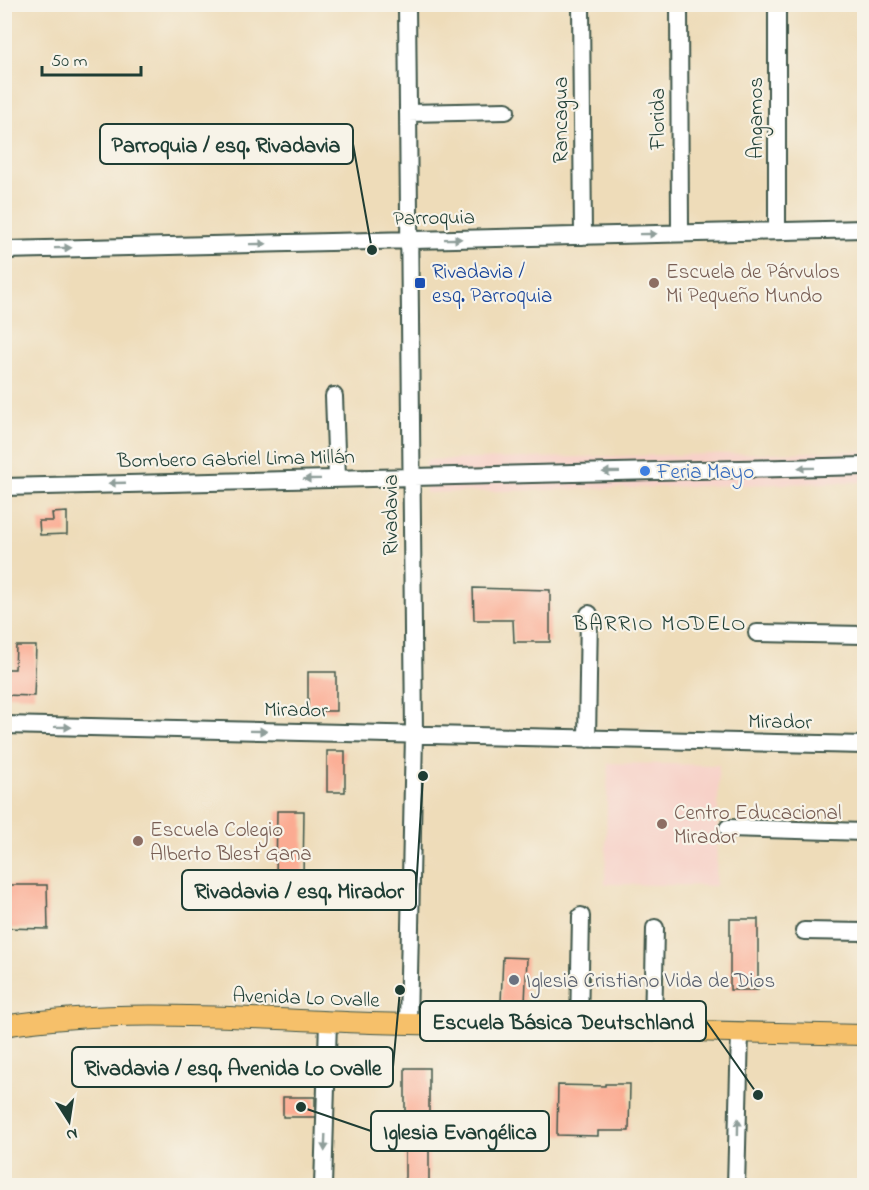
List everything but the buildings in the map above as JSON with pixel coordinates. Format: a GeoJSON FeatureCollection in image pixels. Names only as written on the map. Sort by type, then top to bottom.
{"type":"FeatureCollection","features":[{"type":"Feature","properties":{"kind":"main road","name":"Avenida Lo Ovalle"},"geometry":{"type":"LineString","coordinates":[[4,1026],[70,1020],[167,1016],[864,1035]]}},
{"type":"Feature","properties":{"kind":"main road","name":"Avenida Lo Ovalle"},"geometry":{"type":"LineString","coordinates":[[4,1039],[70,1020]]}},
{"type":"Feature","properties":{"kind":"street","name":"Rivadavia"},"geometry":{"type":"LineString","coordinates":[[407,4],[414,734],[408,1024]]}},
{"type":"Feature","properties":{"kind":"street","name":"Rancagua"},"geometry":{"type":"LineString","coordinates":[[581,4],[583,236]]}},
{"type":"Feature","properties":{"kind":"street","name":"Florida"},"geometry":{"type":"LineString","coordinates":[[679,4],[680,234]]}},
{"type":"Feature","properties":{"kind":"street","name":"Angamos"},"geometry":{"type":"LineString","coordinates":[[777,4],[777,231]]}},
{"type":"Feature","properties":{"kind":"street"},"geometry":{"type":"LineString","coordinates":[[408,113],[506,111]]}},
{"type":"Feature","properties":{"kind":"street","name":"Parroquia"},"geometry":{"type":"LineString","coordinates":[[4,250],[864,229]]}},
{"type":"Feature","properties":{"kind":"street"},"geometry":{"type":"LineString","coordinates":[[334,396],[337,478]]}},
{"type":"Feature","properties":{"kind":"street","name":"Bombero Gabriel Lima Millán"},"geometry":{"type":"LineString","coordinates":[[4,487],[864,466]]}},
{"type":"Feature","properties":{"kind":"street"},"geometry":{"type":"LineString","coordinates":[[587,739],[589,614]]}},
{"type":"Feature","properties":{"kind":"street"},"geometry":{"type":"LineString","coordinates":[[757,633],[864,635]]}},
{"type":"Feature","properties":{"kind":"street","name":"Mirador"},"geometry":{"type":"LineString","coordinates":[[4,725],[864,745]]}},
{"type":"Feature","properties":{"kind":"street"},"geometry":{"type":"LineString","coordinates":[[728,828],[864,832]]}},
{"type":"Feature","properties":{"kind":"street"},"geometry":{"type":"LineString","coordinates":[[579,1029],[581,916]]}},
{"type":"Feature","properties":{"kind":"street"},"geometry":{"type":"LineString","coordinates":[[653,1030],[654,928]]}},
{"type":"Feature","properties":{"kind":"street"},"geometry":{"type":"LineString","coordinates":[[804,931],[864,932]]}},
{"type":"Feature","properties":{"kind":"street"},"geometry":{"type":"LineString","coordinates":[[323,1185],[328,1022]]}},
{"type":"Feature","properties":{"kind":"street"},"geometry":{"type":"LineString","coordinates":[[736,1185],[740,1032]]}},
{"type":"Feature","properties":{"kind":"shaded area","name":"Feria Mayo"},"geometry":{"type":"Polygon","coordinates":[[[864,451],[864,482],[426,493],[426,460],[864,451]]]}},
{"type":"Feature","properties":{"kind":"shaded area","name":"Centro Educacional Mirador"},"geometry":{"type":"Polygon","coordinates":[[[608,763],[719,765],[716,886],[605,884],[608,763]]]}},
{"type":"Feature","properties":{"kind":"place","name":"Parroquia / esq. Rivadavia"},"geometry":{"type":"Point","coordinates":[372,250]}},
{"type":"Feature","properties":{"kind":"place","name":"Rivadavia / esq. Parroquia"},"geometry":{"type":"Point","coordinates":[420,283]}},
{"type":"Feature","properties":{"kind":"place","name":"Escuela de Párvulos Mi Pequeño Mundo"},"geometry":{"type":"Point","coordinates":[654,283]}},
{"type":"Feature","properties":{"kind":"place","name":"Feria Mayo"},"geometry":{"type":"Point","coordinates":[645,471]}},
{"type":"Feature","properties":{"kind":"place","name":"Rivadavia / esq. Mirador"},"geometry":{"type":"Point","coordinates":[423,776]}},
{"type":"Feature","properties":{"kind":"place","name":"Centro Educacional Mirador"},"geometry":{"type":"Point","coordinates":[662,824]}},
{"type":"Feature","properties":{"kind":"place","name":"Escuela Colegio Alberto Blest Gana"},"geometry":{"type":"Point","coordinates":[138,841]}},
{"type":"Feature","properties":{"kind":"place","name":"Iglesia Cristiano Vida de Dios"},"geometry":{"type":"Point","coordinates":[514,980]}},
{"type":"Feature","properties":{"kind":"place","name":"Rivadavia / esq. Avenida Lo Ovalle"},"geometry":{"type":"Point","coordinates":[400,990]}},
{"type":"Feature","properties":{"kind":"place","name":"Escuela Básica Deutschland"},"geometry":{"type":"Point","coordinates":[758,1095]}},
{"type":"Feature","properties":{"kind":"place","name":"Iglesia Evangélica"},"geometry":{"type":"Point","coordinates":[301,1107]}},
{"type":"Feature","properties":{"kind":"district","name":"BARRIO MODELO"},"geometry":{"type":"Point","coordinates":[660,622]}}]}
